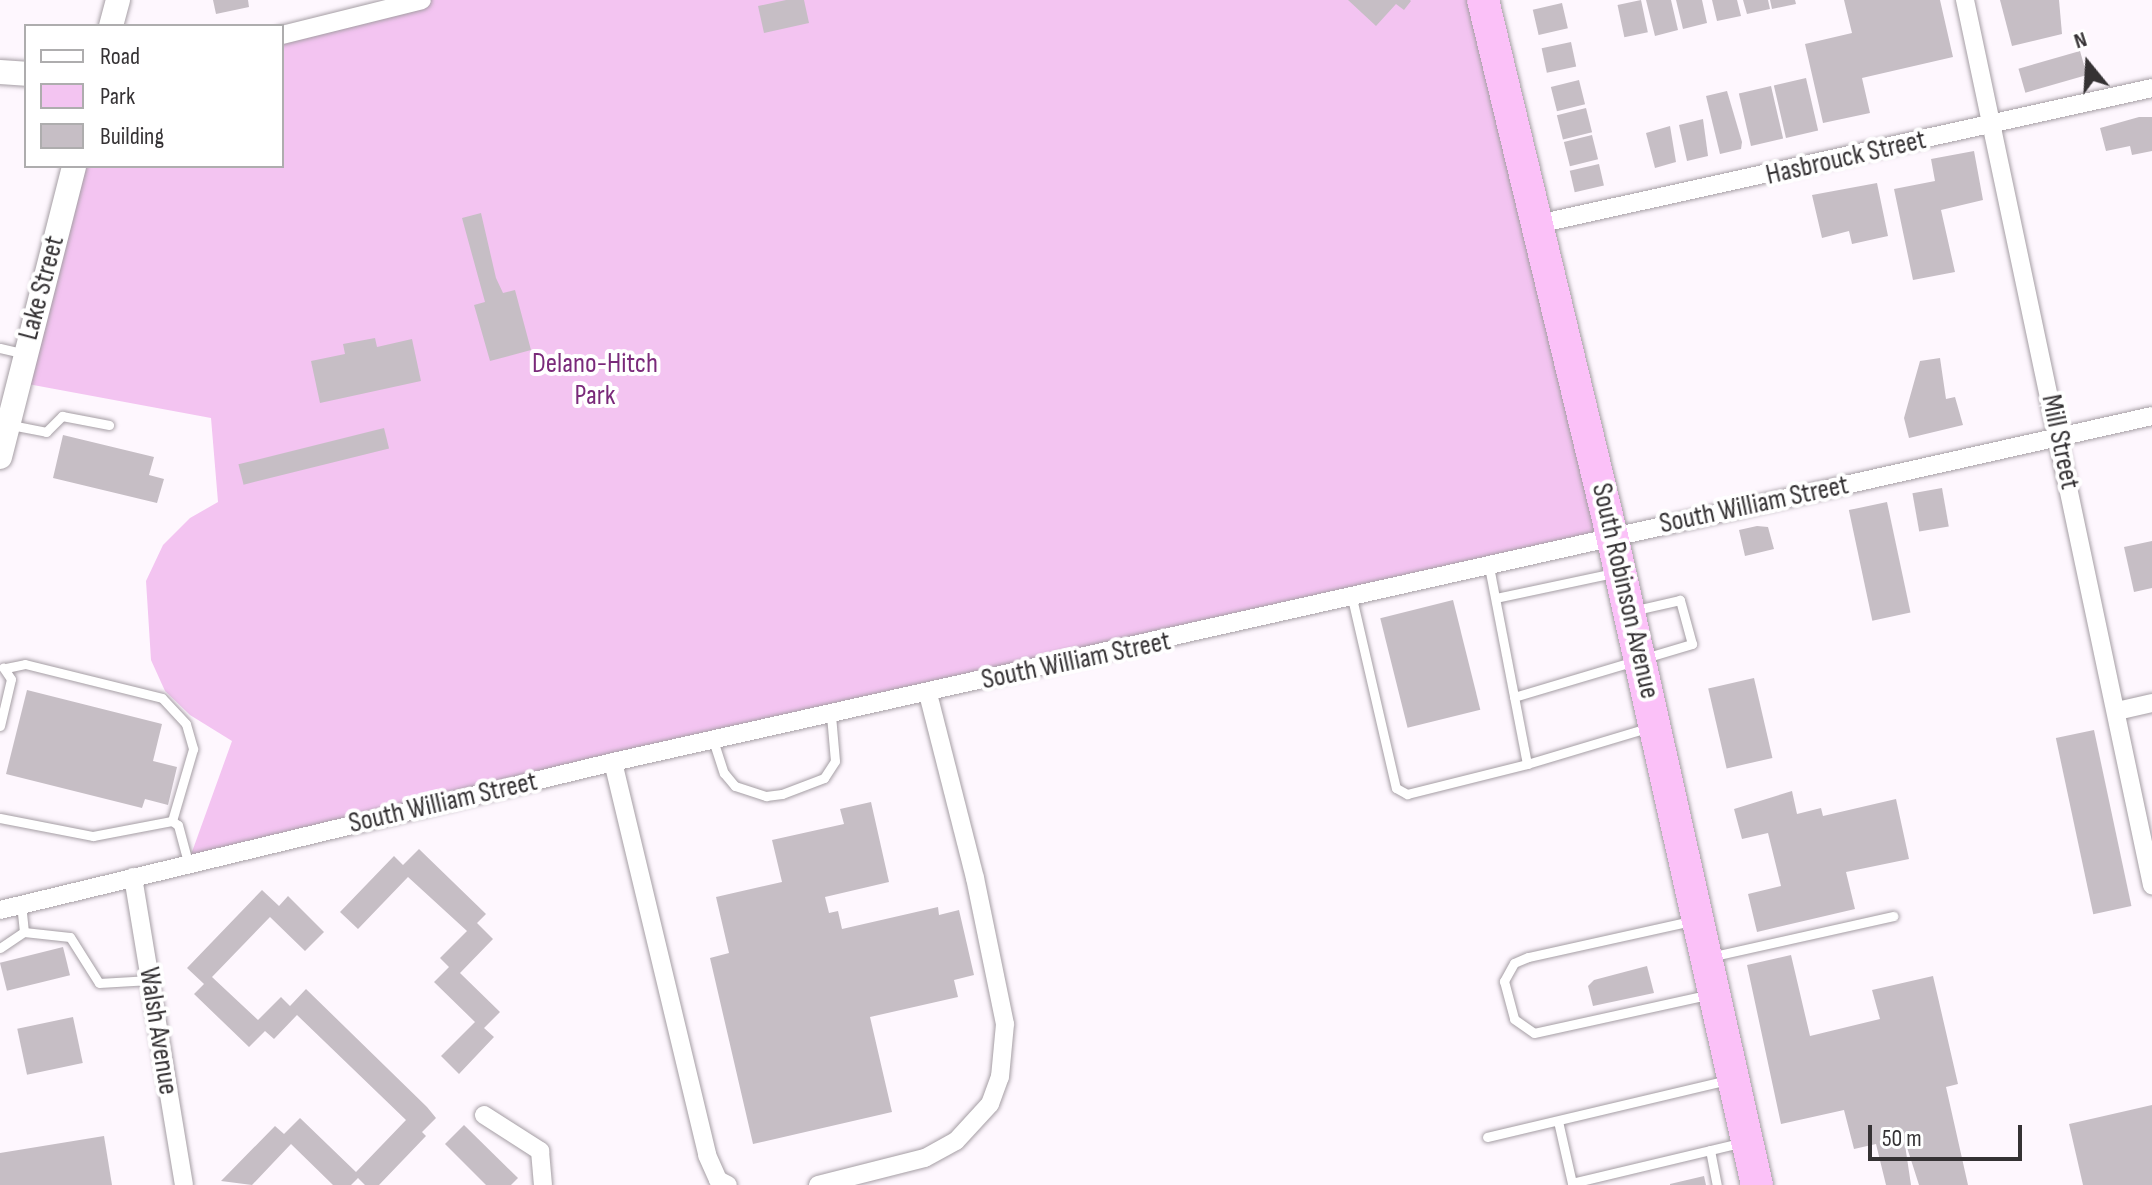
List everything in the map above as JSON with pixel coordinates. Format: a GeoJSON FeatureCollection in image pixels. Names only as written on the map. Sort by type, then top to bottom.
{"type":"FeatureCollection","features":[{"type":"Feature","properties":{"kind":"highway","name":"South Robinson Avenue"},"geometry":{"type":"LineString","coordinates":[[1488,1],[1656,726],[1757,1185]]}},
{"type":"Feature","properties":{"kind":"main road"},"geometry":{"type":"LineString","coordinates":[[112,24],[118,0]]}},
{"type":"Feature","properties":{"kind":"main road"},"geometry":{"type":"LineString","coordinates":[[0,72],[24,74]]}},
{"type":"Feature","properties":{"kind":"main road","name":"Lake Street"},"geometry":{"type":"LineString","coordinates":[[0,457],[73,168]]}},
{"type":"Feature","properties":{"kind":"street"},"geometry":{"type":"LineString","coordinates":[[284,34],[422,0]]}},
{"type":"Feature","properties":{"kind":"street","name":"Mill Street"},"geometry":{"type":"LineString","coordinates":[[1965,0],[1994,124],[2152,885]]}},
{"type":"Feature","properties":{"kind":"street","name":"Hasbrouck Street"},"geometry":{"type":"LineString","coordinates":[[1538,224],[2152,88]]}},
{"type":"Feature","properties":{"kind":"street","name":"South William Street"},"geometry":{"type":"LineString","coordinates":[[0,910],[613,762],[928,694],[1612,536],[2152,416]]}},
{"type":"Feature","properties":{"kind":"street"},"geometry":{"type":"LineString","coordinates":[[818,1185],[925,1158],[956,1141],[990,1104],[1000,1077],[1005,1024],[975,878],[928,694]]}},
{"type":"Feature","properties":{"kind":"street"},"geometry":{"type":"LineString","coordinates":[[2117,711],[2152,703]]}},
{"type":"Feature","properties":{"kind":"street"},"geometry":{"type":"LineString","coordinates":[[613,762],[707,1155],[718,1180],[728,1185]]}},
{"type":"Feature","properties":{"kind":"street","name":"Walsh Avenue"},"geometry":{"type":"LineString","coordinates":[[133,877],[184,1185]]}},
{"type":"Feature","properties":{"kind":"street"},"geometry":{"type":"LineString","coordinates":[[484,1115],[540,1151],[543,1185]]}},
{"type":"Feature","properties":{"kind":"lane"},"geometry":{"type":"LineString","coordinates":[[0,348],[25,354]]}},
{"type":"Feature","properties":{"kind":"lane"},"geometry":{"type":"LineString","coordinates":[[8,424],[46,432],[62,416],[109,425]]}},
{"type":"Feature","properties":{"kind":"lane"},"geometry":{"type":"LineString","coordinates":[[1489,566],[1527,764]]}},
{"type":"Feature","properties":{"kind":"lane"},"geometry":{"type":"LineString","coordinates":[[1496,598],[1620,572]]}},
{"type":"Feature","properties":{"kind":"lane"},"geometry":{"type":"LineString","coordinates":[[1352,598],[1396,788],[1407,794],[1527,764],[1656,726]]}},
{"type":"Feature","properties":{"kind":"lane"},"geometry":{"type":"LineString","coordinates":[[1514,697],[1641,663],[1692,644],[1680,600],[1629,612]]}},
{"type":"Feature","properties":{"kind":"lane"},"geometry":{"type":"LineString","coordinates":[[0,726],[11,679],[3,667],[25,664],[162,698],[186,724],[193,749],[172,821]]}},
{"type":"Feature","properties":{"kind":"lane"},"geometry":{"type":"LineString","coordinates":[[713,740],[724,773],[735,786],[766,796],[782,794],[824,778],[835,761],[831,715]]}},
{"type":"Feature","properties":{"kind":"lane"},"geometry":{"type":"LineString","coordinates":[[0,818],[93,836],[172,821],[178,825],[188,863]]}},
{"type":"Feature","properties":{"kind":"lane"},"geometry":{"type":"LineString","coordinates":[[21,904],[24,932]]}},
{"type":"Feature","properties":{"kind":"lane"},"geometry":{"type":"LineString","coordinates":[[1707,958],[1893,916]]}},
{"type":"Feature","properties":{"kind":"lane"},"geometry":{"type":"LineString","coordinates":[[1698,919],[1528,957],[1507,971],[1506,990],[1514,1019],[1534,1033],[1715,993]]}},
{"type":"Feature","properties":{"kind":"lane"},"geometry":{"type":"LineString","coordinates":[[0,948],[24,932],[70,937],[99,983],[150,980]]}},
{"type":"Feature","properties":{"kind":"lane"},"geometry":{"type":"LineString","coordinates":[[1487,1137],[1734,1079]]}},
{"type":"Feature","properties":{"kind":"lane"},"geometry":{"type":"LineString","coordinates":[[1558,1121],[1572,1183],[1748,1141]]}},
{"type":"Feature","properties":{"kind":"lane"},"geometry":{"type":"LineString","coordinates":[[1710,1150],[1717,1185]]}},
{"type":"Feature","properties":{"kind":"green space","name":"Delano-Hitch Park"},"geometry":{"type":"Polygon","coordinates":[[[427,0],[1485,0],[1612,536],[188,863],[232,741],[190,715],[165,691],[151,660],[146,581],[163,545],[190,518],[218,502],[211,418],[17,382],[73,168],[284,168],[284,33],[427,0]]]}},
{"type":"Feature","properties":{"kind":"building"},"geometry":{"type":"Polygon","coordinates":[[[213,0],[248,0],[249,7],[216,14],[213,0]]]}},
{"type":"Feature","properties":{"kind":"building"},"geometry":{"type":"Polygon","coordinates":[[[804,0],[809,23],[764,33],[758,6],[804,0]]]}},
{"type":"Feature","properties":{"kind":"building"},"geometry":{"type":"Polygon","coordinates":[[[1348,0],[1411,1],[1404,10],[1396,4],[1376,26],[1348,0]]]}},
{"type":"Feature","properties":{"kind":"building"},"geometry":{"type":"Polygon","coordinates":[[[1641,0],[1648,32],[1624,37],[1618,5],[1641,0]]]}},
{"type":"Feature","properties":{"kind":"building"},"geometry":{"type":"Polygon","coordinates":[[[1646,0],[1671,0],[1678,30],[1655,36],[1646,0]]]}},
{"type":"Feature","properties":{"kind":"building"},"geometry":{"type":"Polygon","coordinates":[[[1676,0],[1702,0],[1707,23],[1683,29],[1676,0]]]}},
{"type":"Feature","properties":{"kind":"building"},"geometry":{"type":"Polygon","coordinates":[[[1712,0],[1737,0],[1741,16],[1717,21],[1712,0]]]}},
{"type":"Feature","properties":{"kind":"building"},"geometry":{"type":"Polygon","coordinates":[[[1743,0],[1768,0],[1770,9],[1747,14],[1743,0]]]}},
{"type":"Feature","properties":{"kind":"building"},"geometry":{"type":"Polygon","coordinates":[[[1770,0],[1795,0],[1796,4],[1772,9],[1770,0]]]}},
{"type":"Feature","properties":{"kind":"building"},"geometry":{"type":"Polygon","coordinates":[[[1844,0],[1940,0],[1953,57],[1862,78],[1870,113],[1823,123],[1805,44],[1852,33],[1844,0]]]}},
{"type":"Feature","properties":{"kind":"building"},"geometry":{"type":"Polygon","coordinates":[[[2000,0],[2059,0],[2062,34],[2012,46],[2000,0]]]}},
{"type":"Feature","properties":{"kind":"building"},"geometry":{"type":"Polygon","coordinates":[[[1562,3],[1568,28],[1539,35],[1533,10],[1562,3]]]}},
{"type":"Feature","properties":{"kind":"building"},"geometry":{"type":"Polygon","coordinates":[[[1571,42],[1576,66],[1547,73],[1542,48],[1571,42]]]}},
{"type":"Feature","properties":{"kind":"building"},"geometry":{"type":"Polygon","coordinates":[[[2080,51],[2087,75],[2025,93],[2018,69],[2080,51]]]}},
{"type":"Feature","properties":{"kind":"building"},"geometry":{"type":"Polygon","coordinates":[[[1806,78],[1818,131],[1786,138],[1774,85],[1806,78]]]}},
{"type":"Feature","properties":{"kind":"building"},"geometry":{"type":"Polygon","coordinates":[[[1579,80],[1585,104],[1557,111],[1551,87],[1579,80]]]}},
{"type":"Feature","properties":{"kind":"building"},"geometry":{"type":"Polygon","coordinates":[[[1771,86],[1783,139],[1751,146],[1739,93],[1771,86]]]}},
{"type":"Feature","properties":{"kind":"building"},"geometry":{"type":"Polygon","coordinates":[[[1727,91],[1742,142],[1741,149],[1720,154],[1706,96],[1727,91]]]}},
{"type":"Feature","properties":{"kind":"building"},"geometry":{"type":"Polygon","coordinates":[[[1586,108],[1592,132],[1563,140],[1557,115],[1586,108]]]}},
{"type":"Feature","properties":{"kind":"building"},"geometry":{"type":"Polygon","coordinates":[[[2139,117],[2152,117],[2152,151],[2132,155],[2130,146],[2106,151],[2100,128],[2139,117]]]}},
{"type":"Feature","properties":{"kind":"building"},"geometry":{"type":"Polygon","coordinates":[[[1703,119],[1708,156],[1687,161],[1679,125],[1703,119]]]}},
{"type":"Feature","properties":{"kind":"building"},"geometry":{"type":"Polygon","coordinates":[[[1670,126],[1676,162],[1655,168],[1646,133],[1670,126]]]}},
{"type":"Feature","properties":{"kind":"building"},"geometry":{"type":"Polygon","coordinates":[[[1592,135],[1598,159],[1570,166],[1564,142],[1592,135]]]}},
{"type":"Feature","properties":{"kind":"building"},"geometry":{"type":"Polygon","coordinates":[[[1974,151],[1983,200],[1941,210],[1955,272],[1913,280],[1894,189],[1935,181],[1931,159],[1974,151]]]}},
{"type":"Feature","properties":{"kind":"building"},"geometry":{"type":"Polygon","coordinates":[[[1599,164],[1604,185],[1575,192],[1570,171],[1599,164]]]}},
{"type":"Feature","properties":{"kind":"building"},"geometry":{"type":"Polygon","coordinates":[[[1877,183],[1888,236],[1852,244],[1849,231],[1822,238],[1812,195],[1877,183]]]}},
{"type":"Feature","properties":{"kind":"building"},"geometry":{"type":"Polygon","coordinates":[[[481,213],[496,278],[503,293],[515,290],[531,350],[490,361],[474,305],[485,302],[462,218],[481,213]]]}},
{"type":"Feature","properties":{"kind":"building"},"geometry":{"type":"Polygon","coordinates":[[[375,338],[377,347],[412,339],[421,381],[320,403],[311,361],[345,354],[343,344],[375,338]]]}},
{"type":"Feature","properties":{"kind":"building"},"geometry":{"type":"Polygon","coordinates":[[[1940,358],[1946,399],[1955,397],[1963,425],[1909,438],[1904,418],[1920,361],[1940,358]]]}},
{"type":"Feature","properties":{"kind":"building"},"geometry":{"type":"Polygon","coordinates":[[[384,428],[389,448],[244,485],[238,464],[384,428]]]}},
{"type":"Feature","properties":{"kind":"building"},"geometry":{"type":"Polygon","coordinates":[[[63,435],[154,457],[149,475],[164,479],[157,503],[53,478],[63,435]]]}},
{"type":"Feature","properties":{"kind":"building"},"geometry":{"type":"Polygon","coordinates":[[[1942,488],[1949,526],[1919,532],[1912,493],[1942,488]]]}},
{"type":"Feature","properties":{"kind":"building"},"geometry":{"type":"Polygon","coordinates":[[[1887,502],[1910,613],[1872,621],[1849,510],[1887,502]]]}},
{"type":"Feature","properties":{"kind":"building"},"geometry":{"type":"Polygon","coordinates":[[[1768,527],[1774,549],[1745,556],[1739,530],[1768,527]]]}},
{"type":"Feature","properties":{"kind":"building"},"geometry":{"type":"Polygon","coordinates":[[[2152,541],[2152,588],[2134,592],[2124,547],[2152,541]]]}},
{"type":"Feature","properties":{"kind":"building"},"geometry":{"type":"Polygon","coordinates":[[[1453,600],[1480,710],[1408,728],[1380,618],[1453,600]]]}},
{"type":"Feature","properties":{"kind":"building"},"geometry":{"type":"Polygon","coordinates":[[[1754,678],[1772,758],[1727,768],[1708,689],[1754,678]]]}},
{"type":"Feature","properties":{"kind":"building"},"geometry":{"type":"Polygon","coordinates":[[[27,690],[162,724],[153,761],[177,767],[168,805],[145,799],[142,808],[6,774],[27,690]]]}},
{"type":"Feature","properties":{"kind":"building"},"geometry":{"type":"Polygon","coordinates":[[[2094,730],[2131,906],[2093,914],[2056,738],[2094,730]]]}},
{"type":"Feature","properties":{"kind":"building"},"geometry":{"type":"Polygon","coordinates":[[[1792,791],[1797,814],[1821,808],[1823,816],[1896,799],[1909,859],[1846,872],[1855,909],[1757,932],[1748,894],[1781,886],[1768,833],[1742,839],[1734,809],[1792,791]]]}},
{"type":"Feature","properties":{"kind":"building"},"geometry":{"type":"Polygon","coordinates":[[[871,802],[889,882],[825,897],[829,913],[838,911],[842,929],[938,907],[939,915],[959,910],[974,975],[954,980],[958,997],[870,1017],[892,1112],[753,1144],[710,958],[729,953],[716,897],[782,882],[772,840],[844,824],[840,809],[871,802]]]}},
{"type":"Feature","properties":{"kind":"building"},"geometry":{"type":"Polygon","coordinates":[[[419,849],[486,914],[477,923],[493,939],[460,973],[500,1012],[484,1028],[494,1037],[459,1074],[441,1056],[475,1022],[434,982],[449,967],[440,958],[467,931],[408,877],[358,929],[340,912],[394,856],[403,865],[419,849]]]}},
{"type":"Feature","properties":{"kind":"building"},"geometry":{"type":"Polygon","coordinates":[[[262,890],[279,906],[288,896],[324,932],[305,951],[270,917],[212,977],[258,1020],[281,997],[290,1006],[306,989],[436,1118],[422,1132],[426,1136],[379,1185],[365,1185],[358,1178],[351,1185],[333,1185],[291,1144],[252,1185],[221,1181],[275,1126],[284,1134],[300,1118],[356,1172],[406,1120],[297,1015],[274,1039],[265,1031],[249,1047],[194,994],[204,984],[187,968],[262,890]]]}},
{"type":"Feature","properties":{"kind":"building"},"geometry":{"type":"Polygon","coordinates":[[[63,947],[70,975],[7,991],[0,963],[63,947]]]}},
{"type":"Feature","properties":{"kind":"building"},"geometry":{"type":"Polygon","coordinates":[[[1791,955],[1810,1036],[1880,1019],[1872,990],[1933,976],[1958,1084],[1946,1087],[1968,1185],[1919,1185],[1904,1138],[1911,1185],[1886,1185],[1876,1144],[1854,1149],[1844,1110],[1781,1124],[1747,965],[1791,955]]]}},
{"type":"Feature","properties":{"kind":"building"},"geometry":{"type":"Polygon","coordinates":[[[1647,966],[1654,993],[1593,1006],[1588,986],[1594,980],[1647,966]]]}},
{"type":"Feature","properties":{"kind":"building"},"geometry":{"type":"Polygon","coordinates":[[[73,1017],[83,1063],[27,1075],[17,1029],[73,1017]]]}},
{"type":"Feature","properties":{"kind":"building"},"geometry":{"type":"Polygon","coordinates":[[[2152,1105],[2152,1185],[2083,1185],[2069,1124],[2152,1105]]]}},
{"type":"Feature","properties":{"kind":"building"},"geometry":{"type":"Polygon","coordinates":[[[464,1125],[518,1178],[511,1185],[486,1185],[445,1144],[464,1125]]]}},
{"type":"Feature","properties":{"kind":"building"},"geometry":{"type":"Polygon","coordinates":[[[104,1136],[112,1185],[0,1185],[0,1153],[104,1136]]]}},
{"type":"Feature","properties":{"kind":"building"},"geometry":{"type":"Polygon","coordinates":[[[1704,1176],[1706,1185],[1670,1185],[1670,1184],[1704,1176]]]}}]}
